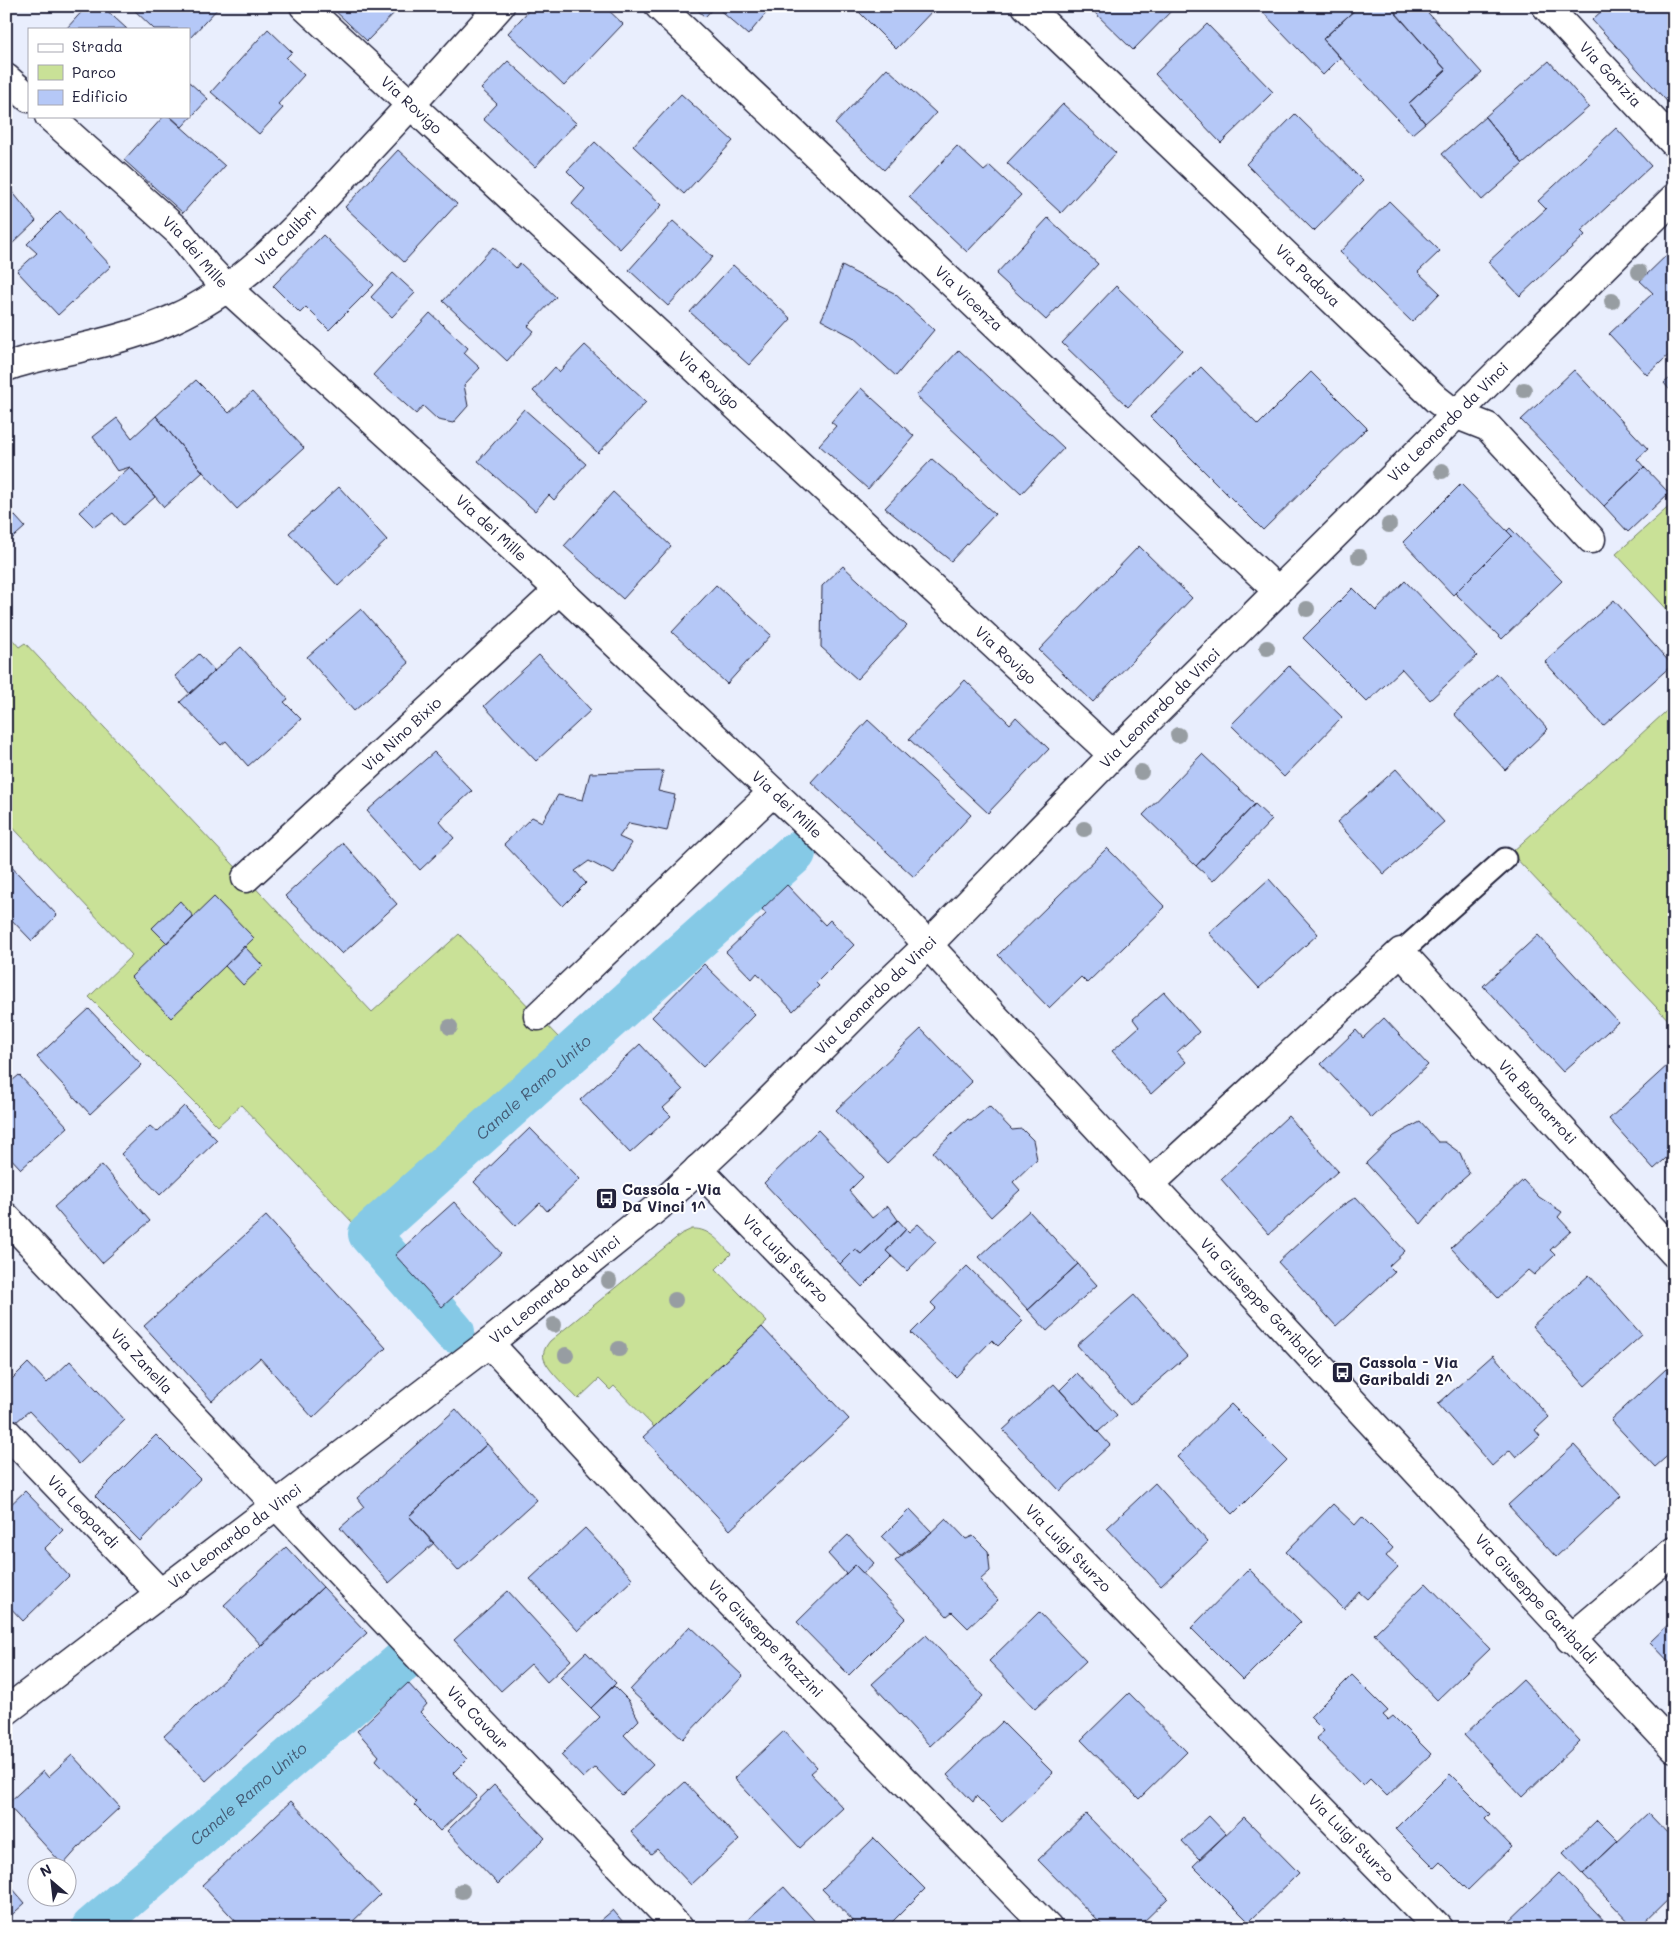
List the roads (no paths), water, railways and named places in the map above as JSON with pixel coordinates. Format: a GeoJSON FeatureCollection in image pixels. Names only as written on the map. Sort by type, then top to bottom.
{"type":"FeatureCollection","features":[{"type":"Feature","properties":{"kind":"street","name":"Via Rovigo"},"geometry":{"type":"LineString","coordinates":[[304,6],[1114,755]]}},
{"type":"Feature","properties":{"kind":"street","name":"Via Calibri"},"geometry":{"type":"LineString","coordinates":[[6,367],[38,357],[118,339],[150,328],[199,306],[227,288],[276,248],[411,105],[500,6]]}},
{"type":"Feature","properties":{"kind":"street","name":"Via Vicenza"},"geometry":{"type":"LineString","coordinates":[[659,6],[1278,591]]}},
{"type":"Feature","properties":{"kind":"street","name":"Via Padova"},"geometry":{"type":"LineString","coordinates":[[1026,6],[1436,399],[1455,414],[1488,427],[1591,539]]}},
{"type":"Feature","properties":{"kind":"street","name":"Via Gorizia"},"geometry":{"type":"LineString","coordinates":[[1546,6],[1674,143]]}},
{"type":"Feature","properties":{"kind":"street"},"geometry":{"type":"LineString","coordinates":[[6,78],[28,97]]}},
{"type":"Feature","properties":{"kind":"street","name":"Via dei Mille"},"geometry":{"type":"LineString","coordinates":[[51,118],[180,233],[227,288],[559,590],[877,890],[928,944]]}},
{"type":"Feature","properties":{"kind":"street","name":"Via Leonardo da Vinci"},"geometry":{"type":"LineString","coordinates":[[6,1711],[489,1343],[659,1206],[739,1131],[928,944],[1455,414],[1674,198]]}},
{"type":"Feature","properties":{"kind":"street","name":"Via Nino Bixio"},"geometry":{"type":"LineString","coordinates":[[246,878],[559,590]]}},
{"type":"Feature","properties":{"kind":"street"},"geometry":{"type":"LineString","coordinates":[[538,1016],[773,792]]}},
{"type":"Feature","properties":{"kind":"street","name":"Via Giuseppe Garibaldi"},"geometry":{"type":"LineString","coordinates":[[928,944],[1570,1639],[1674,1748]]}},
{"type":"Feature","properties":{"kind":"street"},"geometry":{"type":"LineString","coordinates":[[1149,1185],[1401,952]]}},
{"type":"Feature","properties":{"kind":"street","name":"Via Buonarroti"},"geometry":{"type":"LineString","coordinates":[[1401,952],[1674,1252]]}},
{"type":"Feature","properties":{"kind":"street","name":"Via Luigi Sturzo"},"geometry":{"type":"LineString","coordinates":[[698,1169],[1438,1928]]}},
{"type":"Feature","properties":{"kind":"street","name":"Via Zanella"},"geometry":{"type":"LineString","coordinates":[[6,1217],[277,1505]]}},
{"type":"Feature","properties":{"kind":"street","name":"Via Giuseppe Mazzini"},"geometry":{"type":"LineString","coordinates":[[489,1343],[706,1578],[1048,1928]]}},
{"type":"Feature","properties":{"kind":"street","name":"Via Leopardi"},"geometry":{"type":"LineString","coordinates":[[6,1432],[160,1593]]}},
{"type":"Feature","properties":{"kind":"street","name":"Via Cavour"},"geometry":{"type":"LineString","coordinates":[[277,1505],[420,1658],[679,1928]]}},
{"type":"Feature","properties":{"kind":"street"},"geometry":{"type":"LineString","coordinates":[[1570,1639],[1674,1552]]}},
{"type":"Feature","properties":{"kind":"lane"},"geometry":{"type":"LineString","coordinates":[[1401,952],[1505,859]]}},
{"type":"Feature","properties":{"kind":"waterway","name":"Canale Ramo Unito"},"geometry":{"type":"LineString","coordinates":[[454,1332],[369,1234],[795,853]]}},
{"type":"Feature","properties":{"kind":"waterway","name":"Canale Ramo Unito"},"geometry":{"type":"LineString","coordinates":[[92,1928],[405,1659]]}},
{"type":"Feature","properties":{"kind":"place","name":"Cassola - Via Da Vinci 1^"},"geometry":{"type":"Point","coordinates":[606,1199]}},
{"type":"Feature","properties":{"kind":"place","name":"Cassola - Via Garibaldi 2^"},"geometry":{"type":"Point","coordinates":[1343,1372]}}]}
